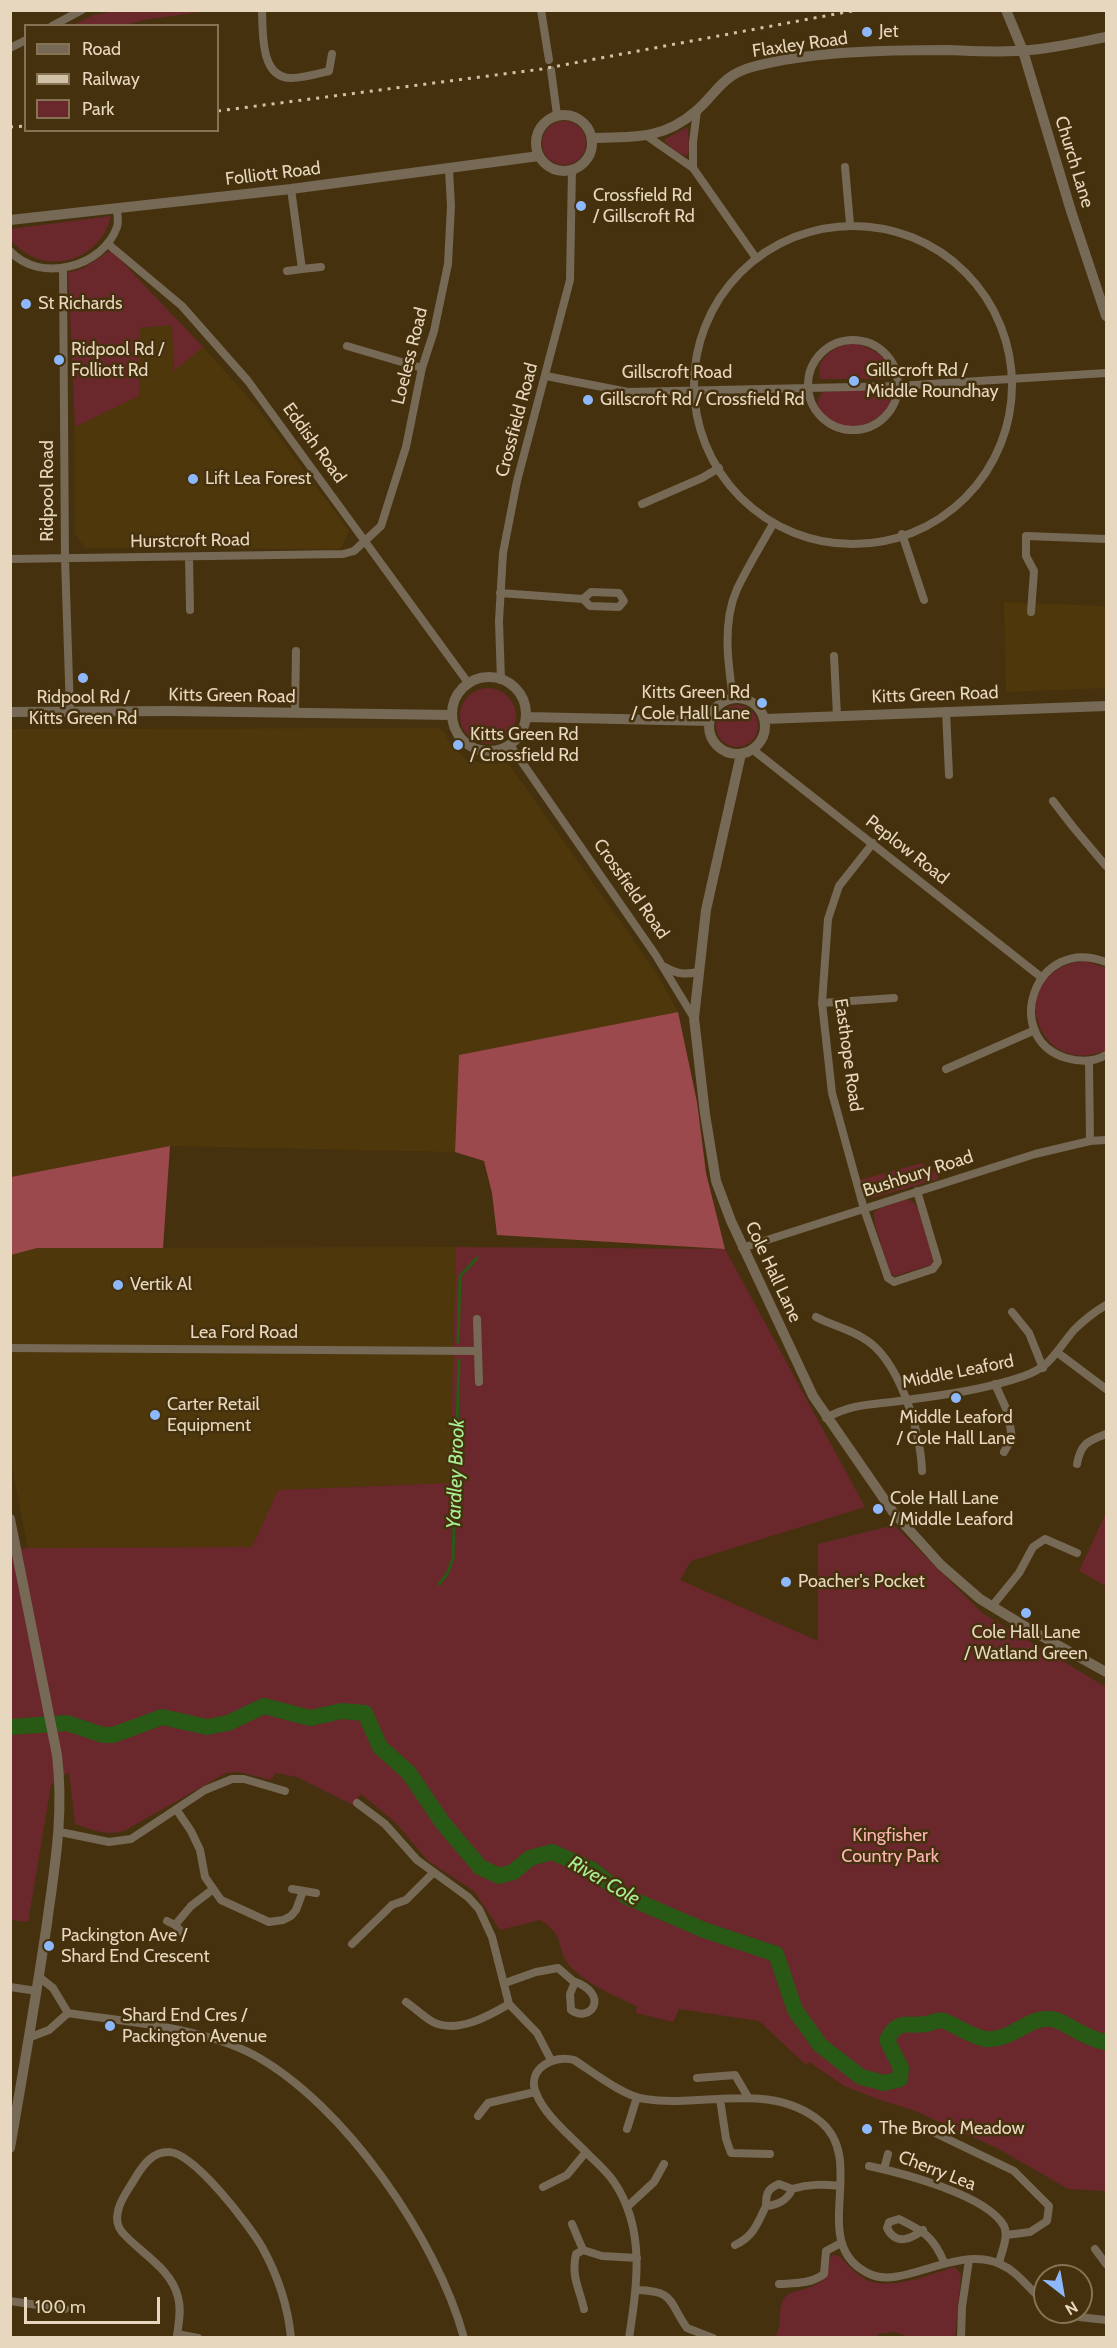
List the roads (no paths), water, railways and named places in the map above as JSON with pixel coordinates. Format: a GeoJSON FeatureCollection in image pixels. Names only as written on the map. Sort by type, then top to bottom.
{"type":"FeatureCollection","features":[{"type":"Feature","properties":{"kind":"street"},"geometry":{"type":"LineString","coordinates":[[56,24],[82,10]]}},
{"type":"Feature","properties":{"kind":"street"},"geometry":{"type":"LineString","coordinates":[[262,10],[265,53],[271,67],[284,77],[293,78],[329,71],[332,54]]}},
{"type":"Feature","properties":{"kind":"street"},"geometry":{"type":"LineString","coordinates":[[541,10],[549,60]]}},
{"type":"Feature","properties":{"kind":"street","name":"Church Lane"},"geometry":{"type":"LineString","coordinates":[[1006,10],[1023,51],[1071,211],[1107,316]]}},
{"type":"Feature","properties":{"kind":"street","name":"Flaxley Road"},"geometry":{"type":"LineString","coordinates":[[592,138],[647,136],[676,125],[697,111],[711,93],[727,79],[750,67],[821,56],[897,50],[1023,51],[1107,37]]}},
{"type":"Feature","properties":{"kind":"street"},"geometry":{"type":"LineString","coordinates":[[10,48],[24,41]]}},
{"type":"Feature","properties":{"kind":"street"},"geometry":{"type":"LineString","coordinates":[[551,70],[557,115]]}},
{"type":"Feature","properties":{"kind":"street"},"geometry":{"type":"LineString","coordinates":[[693,168],[693,142],[697,111]]}},
{"type":"Feature","properties":{"kind":"street"},"geometry":{"type":"LineString","coordinates":[[557,115],[569,115],[580,119],[588,127],[592,138],[592,148],[588,158],[581,165],[572,169],[553,168],[539,156],[538,135],[542,126],[557,115]]}},
{"type":"Feature","properties":{"kind":"street"},"geometry":{"type":"LineString","coordinates":[[647,136],[693,168],[756,258]]}},
{"type":"Feature","properties":{"kind":"street","name":"Folliott Road"},"geometry":{"type":"LineString","coordinates":[[10,220],[291,189],[539,156]]}},
{"type":"Feature","properties":{"kind":"street"},"geometry":{"type":"LineString","coordinates":[[845,167],[850,224]]}},
{"type":"Feature","properties":{"kind":"street","name":"Loeless Road"},"geometry":{"type":"LineString","coordinates":[[366,541],[381,526],[406,447],[422,368],[434,331],[448,264],[451,206],[449,169]]}},
{"type":"Feature","properties":{"kind":"street","name":"Crossfield Road"},"geometry":{"type":"LineString","coordinates":[[501,680],[500,593],[503,553],[517,481],[570,280],[572,169]]}},
{"type":"Feature","properties":{"kind":"street"},"geometry":{"type":"LineString","coordinates":[[291,189],[302,269]]}},
{"type":"Feature","properties":{"kind":"street"},"geometry":{"type":"LineString","coordinates":[[12,254],[34,267],[63,269],[83,263],[108,244],[118,225],[117,208]]}},
{"type":"Feature","properties":{"kind":"street"},"geometry":{"type":"LineString","coordinates":[[850,224],[896,231],[916,237],[950,258],[965,272],[980,291],[1000,326],[1007,346],[1012,378],[1011,403],[1005,433],[980,481],[949,511],[927,525],[873,542],[820,541],[773,524],[734,491],[706,445],[696,418],[695,391],[700,345],[709,316],[730,286],[756,258],[778,245],[817,229],[850,224]]}},
{"type":"Feature","properties":{"kind":"street","name":"Eddish Road"},"geometry":{"type":"LineString","coordinates":[[108,244],[182,306],[248,381],[469,684]]}},
{"type":"Feature","properties":{"kind":"street"},"geometry":{"type":"LineString","coordinates":[[287,271],[321,267]]}},
{"type":"Feature","properties":{"kind":"street","name":"Ridpool Road"},"geometry":{"type":"LineString","coordinates":[[63,269],[65,559],[70,712]]}},
{"type":"Feature","properties":{"kind":"street"},"geometry":{"type":"LineString","coordinates":[[858,338],[874,344],[887,355],[893,363],[898,386],[896,400],[890,412],[880,422],[868,428],[852,430],[834,426],[820,417],[813,404],[810,387],[811,370],[816,357],[835,342],[858,338]]}},
{"type":"Feature","properties":{"kind":"street"},"geometry":{"type":"LineString","coordinates":[[347,346],[422,368]]}},
{"type":"Feature","properties":{"kind":"street","name":"Gillscroft Road"},"geometry":{"type":"LineString","coordinates":[[546,376],[628,392],[898,386],[1107,373]]}},
{"type":"Feature","properties":{"kind":"street"},"geometry":{"type":"LineString","coordinates":[[642,504],[702,478],[719,468]]}},
{"type":"Feature","properties":{"kind":"street"},"geometry":{"type":"LineString","coordinates":[[733,698],[727,654],[729,620],[736,591],[773,524]]}},
{"type":"Feature","properties":{"kind":"street"},"geometry":{"type":"LineString","coordinates":[[902,534],[924,600]]}},
{"type":"Feature","properties":{"kind":"street"},"geometry":{"type":"LineString","coordinates":[[1030,612],[1034,571],[1026,556],[1026,536],[1107,539]]}},
{"type":"Feature","properties":{"kind":"street","name":"Hurstcroft Road"},"geometry":{"type":"LineString","coordinates":[[10,560],[343,554],[354,551],[366,541]]}},
{"type":"Feature","properties":{"kind":"street"},"geometry":{"type":"LineString","coordinates":[[189,558],[190,610]]}},
{"type":"Feature","properties":{"kind":"street"},"geometry":{"type":"LineString","coordinates":[[500,593],[583,599]]}},
{"type":"Feature","properties":{"kind":"street"},"geometry":{"type":"LineString","coordinates":[[295,713],[296,651]]}},
{"type":"Feature","properties":{"kind":"street"},"geometry":{"type":"LineString","coordinates":[[834,656],[837,716]]}},
{"type":"Feature","properties":{"kind":"street"},"geometry":{"type":"LineString","coordinates":[[484,678],[501,680],[513,686],[521,696],[527,717],[518,736],[510,745],[490,751],[473,748],[457,731],[452,706],[458,694],[469,684],[484,678]]}},
{"type":"Feature","properties":{"kind":"street"},"geometry":{"type":"LineString","coordinates":[[733,698],[753,703],[765,719],[763,736],[752,749],[741,754],[730,753],[719,747],[712,738],[710,721],[717,707],[733,698]]}},
{"type":"Feature","properties":{"kind":"street","name":"Kitts Green Road"},"geometry":{"type":"LineString","coordinates":[[765,719],[1107,706]]}},
{"type":"Feature","properties":{"kind":"street"},"geometry":{"type":"LineString","coordinates":[[946,711],[949,775]]}},
{"type":"Feature","properties":{"kind":"street","name":"Kitts Green Road"},"geometry":{"type":"LineString","coordinates":[[10,712],[452,715]]}},
{"type":"Feature","properties":{"kind":"street"},"geometry":{"type":"LineString","coordinates":[[527,717],[710,721]]}},
{"type":"Feature","properties":{"kind":"street","name":"Crossfield Road"},"geometry":{"type":"LineString","coordinates":[[510,745],[662,965],[694,1018]]}},
{"type":"Feature","properties":{"kind":"street","name":"Peplow Road"},"geometry":{"type":"LineString","coordinates":[[752,749],[1041,977]]}},
{"type":"Feature","properties":{"kind":"street","name":"Cole Hall Lane"},"geometry":{"type":"LineString","coordinates":[[741,754],[706,910],[694,1018],[705,1114],[716,1181],[742,1248],[813,1396],[893,1512],[941,1565],[980,1599],[1107,1672]]}},
{"type":"Feature","properties":{"kind":"street"},"geometry":{"type":"LineString","coordinates":[[1053,801],[1107,866]]}},
{"type":"Feature","properties":{"kind":"street","name":"Easthope Road"},"geometry":{"type":"LineString","coordinates":[[873,843],[839,886],[828,919],[822,1003],[832,1093],[872,1236],[891,1280],[898,1281],[938,1266],[938,1257],[917,1191]]}},
{"type":"Feature","properties":{"kind":"street"},"geometry":{"type":"LineString","coordinates":[[1107,962],[1095,957],[1080,956],[1065,959],[1052,966],[1041,977],[1031,1002],[1031,1016],[1035,1030],[1047,1046],[1063,1057],[1089,1061],[1107,1055]]}},
{"type":"Feature","properties":{"kind":"street","name":"Crossfield Road"},"geometry":{"type":"LineString","coordinates":[[662,965],[685,975],[698,972]]}},
{"type":"Feature","properties":{"kind":"street"},"geometry":{"type":"LineString","coordinates":[[822,1003],[894,998]]}},
{"type":"Feature","properties":{"kind":"street"},"geometry":{"type":"LineString","coordinates":[[946,1069],[1035,1030]]}},
{"type":"Feature","properties":{"kind":"street"},"geometry":{"type":"LineString","coordinates":[[1089,1061],[1090,1141]]}},
{"type":"Feature","properties":{"kind":"street","name":"Bushbury Road"},"geometry":{"type":"LineString","coordinates":[[742,1248],[1035,1154],[1090,1141],[1107,1140]]}},
{"type":"Feature","properties":{"kind":"street","name":"Middle Leaford"},"geometry":{"type":"LineString","coordinates":[[826,1418],[843,1409],[906,1401],[995,1384],[1043,1368],[1085,1319],[1107,1305]]}},
{"type":"Feature","properties":{"kind":"street"},"geometry":{"type":"LineString","coordinates":[[1012,1312],[1029,1333],[1043,1368]]}},
{"type":"Feature","properties":{"kind":"street"},"geometry":{"type":"LineString","coordinates":[[816,1317],[864,1338],[880,1351],[892,1368],[906,1401],[922,1452],[922,1471]]}},
{"type":"Feature","properties":{"kind":"street"},"geometry":{"type":"LineString","coordinates":[[477,1319],[479,1382]]}},
{"type":"Feature","properties":{"kind":"street"},"geometry":{"type":"LineString","coordinates":[[825,1335],[830,1324]]}},
{"type":"Feature","properties":{"kind":"street","name":"Lea Ford Road"},"geometry":{"type":"LineString","coordinates":[[10,1348],[477,1351]]}},
{"type":"Feature","properties":{"kind":"street"},"geometry":{"type":"LineString","coordinates":[[1058,1353],[1107,1389]]}},
{"type":"Feature","properties":{"kind":"street"},"geometry":{"type":"LineString","coordinates":[[995,1384],[1008,1413],[1012,1438],[1005,1452]]}},
{"type":"Feature","properties":{"kind":"street"},"geometry":{"type":"LineString","coordinates":[[1077,1464],[1079,1450],[1089,1441],[1107,1434]]}},
{"type":"Feature","properties":{"kind":"street"},"geometry":{"type":"LineString","coordinates":[[10,1519],[57,1755],[61,1789],[60,1832],[37,1991],[10,2148]]}},
{"type":"Feature","properties":{"kind":"street"},"geometry":{"type":"LineString","coordinates":[[993,1605],[1019,1573],[1033,1547],[1045,1539],[1077,1553]]}},
{"type":"Feature","properties":{"kind":"street"},"geometry":{"type":"LineString","coordinates":[[60,1832],[109,1842],[131,1839],[205,1790],[232,1779],[244,1779],[285,1791]]}},
{"type":"Feature","properties":{"kind":"street"},"geometry":{"type":"LineString","coordinates":[[357,1803],[385,1824],[417,1860],[468,1897],[478,1909],[492,1937],[509,2004],[537,2034],[551,2060]]}},
{"type":"Feature","properties":{"kind":"street"},"geometry":{"type":"LineString","coordinates":[[176,1809],[191,1831],[200,1850],[205,1877],[221,1900],[269,1922],[291,1916],[296,1910],[303,1891]]}},
{"type":"Feature","properties":{"kind":"street"},"geometry":{"type":"LineString","coordinates":[[352,1944],[392,1905],[406,1900],[433,1873]]}},
{"type":"Feature","properties":{"kind":"street"},"geometry":{"type":"LineString","coordinates":[[292,1889],[316,1893]]}},
{"type":"Feature","properties":{"kind":"street"},"geometry":{"type":"LineString","coordinates":[[175,1925],[191,1906],[212,1890]]}},
{"type":"Feature","properties":{"kind":"street"},"geometry":{"type":"LineString","coordinates":[[166,1921],[175,1925],[183,1933]]}},
{"type":"Feature","properties":{"kind":"street"},"geometry":{"type":"LineString","coordinates":[[505,1983],[536,1972],[558,1968],[575,1982]]}},
{"type":"Feature","properties":{"kind":"street"},"geometry":{"type":"LineString","coordinates":[[39,1977],[53,1988],[68,2013],[210,2037],[253,2055],[298,2084],[341,2126],[406,2213],[447,2288],[464,2337]]}},
{"type":"Feature","properties":{"kind":"street"},"geometry":{"type":"LineString","coordinates":[[10,1986],[37,1991]]}},
{"type":"Feature","properties":{"kind":"street"},"geometry":{"type":"LineString","coordinates":[[406,2002],[434,2022],[450,2025],[469,2023],[491,2015],[509,2004]]}},
{"type":"Feature","properties":{"kind":"street"},"geometry":{"type":"LineString","coordinates":[[28,2038],[49,2031],[68,2013]]}},
{"type":"Feature","properties":{"kind":"street"},"geometry":{"type":"LineString","coordinates":[[629,2337],[636,2290],[635,2235],[627,2207],[613,2180],[552,2117],[535,2092],[535,2081],[539,2070],[551,2060],[563,2057],[574,2060],[637,2097],[672,2100],[748,2097],[788,2103],[809,2113],[823,2124],[834,2138],[838,2150],[842,2169],[839,2228],[841,2243],[849,2257],[874,2276],[888,2278],[944,2262],[969,2260],[999,2263],[1017,2273],[1033,2290]]}},
{"type":"Feature","properties":{"kind":"street"},"geometry":{"type":"LineString","coordinates":[[697,2078],[735,2075],[748,2097]]}},
{"type":"Feature","properties":{"kind":"street"},"geometry":{"type":"LineString","coordinates":[[478,2116],[488,2103],[535,2092]]}},
{"type":"Feature","properties":{"kind":"street"},"geometry":{"type":"LineString","coordinates":[[627,2129],[637,2097]]}},
{"type":"Feature","properties":{"kind":"street"},"geometry":{"type":"LineString","coordinates":[[720,2099],[726,2139],[731,2152],[770,2154]]}},
{"type":"Feature","properties":{"kind":"street"},"geometry":{"type":"LineString","coordinates":[[922,2129],[931,2131],[1014,2170],[1049,2206],[1047,2221],[1039,2227],[1030,2232],[1006,2235],[999,2263]]}},
{"type":"Feature","properties":{"kind":"street"},"geometry":{"type":"LineString","coordinates":[[198,2337],[177,2336],[180,2315],[178,2296],[173,2286],[147,2253],[121,2231],[116,2220],[118,2208],[142,2166],[156,2154],[170,2151],[184,2159],[223,2193],[261,2247],[276,2277],[289,2320],[291,2337]]}},
{"type":"Feature","properties":{"kind":"street"},"geometry":{"type":"LineString","coordinates":[[543,2187],[567,2175],[586,2152]]}},
{"type":"Feature","properties":{"kind":"street","name":"Cherry Lea"},"geometry":{"type":"LineString","coordinates":[[884,2169],[888,2154]]}},
{"type":"Feature","properties":{"kind":"street"},"geometry":{"type":"LineString","coordinates":[[627,2207],[654,2182],[664,2164]]}},
{"type":"Feature","properties":{"kind":"street","name":"Cherry Lea"},"geometry":{"type":"LineString","coordinates":[[869,2166],[959,2194],[988,2210],[1004,2227],[1006,2235]]}},
{"type":"Feature","properties":{"kind":"street"},"geometry":{"type":"LineString","coordinates":[[735,2245],[755,2231],[766,2206],[766,2195],[771,2187],[779,2184],[792,2189],[807,2184],[840,2186]]}},
{"type":"Feature","properties":{"kind":"street"},"geometry":{"type":"LineString","coordinates":[[766,2206],[780,2202],[789,2196],[792,2189]]}},
{"type":"Feature","properties":{"kind":"street"},"geometry":{"type":"LineString","coordinates":[[572,2224],[583,2250]]}},
{"type":"Feature","properties":{"kind":"street"},"geometry":{"type":"LineString","coordinates":[[923,2230],[937,2245],[944,2262]]}},
{"type":"Feature","properties":{"kind":"street"},"geometry":{"type":"LineString","coordinates":[[779,2284],[803,2283],[818,2279],[824,2274],[826,2252],[841,2243]]}},
{"type":"Feature","properties":{"kind":"street"},"geometry":{"type":"LineString","coordinates":[[1095,2249],[1107,2264]]}},
{"type":"Feature","properties":{"kind":"street"},"geometry":{"type":"LineString","coordinates":[[584,2309],[580,2290],[574,2283],[576,2254],[583,2250],[602,2256],[637,2258]]}},
{"type":"Feature","properties":{"kind":"street"},"geometry":{"type":"LineString","coordinates":[[961,2337],[962,2307],[969,2260]]}},
{"type":"Feature","properties":{"kind":"street"},"geometry":{"type":"LineString","coordinates":[[636,2290],[657,2291],[670,2299],[687,2328],[712,2337]]}},
{"type":"Feature","properties":{"kind":"street"},"geometry":{"type":"LineString","coordinates":[[10,2301],[65,2309]]}},
{"type":"Feature","properties":{"kind":"waterway","name":"Yardley Brook"},"geometry":{"type":"LineString","coordinates":[[458,1342],[460,1276],[477,1258]]}},
{"type":"Feature","properties":{"kind":"waterway","name":"Yardley Brook"},"geometry":{"type":"LineString","coordinates":[[439,1584],[447,1574],[453,1559],[459,1360]]}},
{"type":"Feature","properties":{"kind":"waterway","name":"River Cole"},"geometry":{"type":"LineString","coordinates":[[10,1727],[67,1723],[103,1735],[113,1735],[162,1717],[207,1727],[228,1723],[264,1706],[310,1718],[342,1711],[365,1713],[380,1747],[409,1773],[442,1822],[480,1867],[499,1876],[513,1872],[530,1858],[552,1852],[591,1869],[627,1897],[704,1930],[776,1954],[795,2010],[820,2045],[861,2077],[884,2083],[900,2079],[901,2068],[887,2040],[895,2029],[904,2025],[942,2021],[981,2038],[995,2039],[1030,2023],[1047,2019],[1056,2020],[1086,2036],[1106,2042]]}},
{"type":"Feature","properties":{"kind":"railway"},"geometry":{"type":"LineString","coordinates":[[219,111],[542,69],[857,10]]}},
{"type":"Feature","properties":{"kind":"railway"},"geometry":{"type":"LineString","coordinates":[[10,127],[24,126]]}},
{"type":"Feature","properties":{"kind":"place","name":"Jet"},"geometry":{"type":"Point","coordinates":[867,32]}},
{"type":"Feature","properties":{"kind":"place","name":"Crossfield Rd / Gillscroft Rd"},"geometry":{"type":"Point","coordinates":[581,206]}},
{"type":"Feature","properties":{"kind":"place","name":"St Richards"},"geometry":{"type":"Point","coordinates":[26,304]}},
{"type":"Feature","properties":{"kind":"place","name":"Ridpool Rd / Folliott Rd"},"geometry":{"type":"Point","coordinates":[59,360]}},
{"type":"Feature","properties":{"kind":"place","name":"Gillscroft Rd / Middle Roundhay"},"geometry":{"type":"Point","coordinates":[854,381]}},
{"type":"Feature","properties":{"kind":"place","name":"Gillscroft Rd / Crossfield Rd"},"geometry":{"type":"Point","coordinates":[588,400]}},
{"type":"Feature","properties":{"kind":"place","name":"Lift Lea Forest"},"geometry":{"type":"Point","coordinates":[193,479]}},
{"type":"Feature","properties":{"kind":"place","name":"Ridpool Rd / Kitts Green Rd"},"geometry":{"type":"Point","coordinates":[83,678]}},
{"type":"Feature","properties":{"kind":"place","name":"Kitts Green Rd / Cole Hall Lane"},"geometry":{"type":"Point","coordinates":[762,703]}},
{"type":"Feature","properties":{"kind":"place","name":"Kitts Green Rd / Crossfield Rd"},"geometry":{"type":"Point","coordinates":[458,745]}},
{"type":"Feature","properties":{"kind":"place","name":"Vertik Al"},"geometry":{"type":"Point","coordinates":[118,1285]}},
{"type":"Feature","properties":{"kind":"place","name":"Middle Leaford / Cole Hall Lane"},"geometry":{"type":"Point","coordinates":[956,1398]}},
{"type":"Feature","properties":{"kind":"place","name":"Carter Retail Equipment"},"geometry":{"type":"Point","coordinates":[155,1415]}},
{"type":"Feature","properties":{"kind":"place","name":"Cole Hall Lane / Middle Leaford"},"geometry":{"type":"Point","coordinates":[878,1509]}},
{"type":"Feature","properties":{"kind":"place","name":"Poacher's Pocket"},"geometry":{"type":"Point","coordinates":[786,1582]}},
{"type":"Feature","properties":{"kind":"place","name":"Cole Hall Lane / Watland Green"},"geometry":{"type":"Point","coordinates":[1026,1613]}},
{"type":"Feature","properties":{"kind":"place","name":"Packington Ave / Shard End Crescent"},"geometry":{"type":"Point","coordinates":[49,1946]}},
{"type":"Feature","properties":{"kind":"place","name":"Shard End Cres / Packington Avenue"},"geometry":{"type":"Point","coordinates":[110,2026]}},
{"type":"Feature","properties":{"kind":"place","name":"The Brook Meadow"},"geometry":{"type":"Point","coordinates":[867,2129]}},
{"type":"Feature","properties":{"kind":"park label","name":"Kingfisher Country Park"},"geometry":{"type":"Point","coordinates":[890,1846]}}]}
